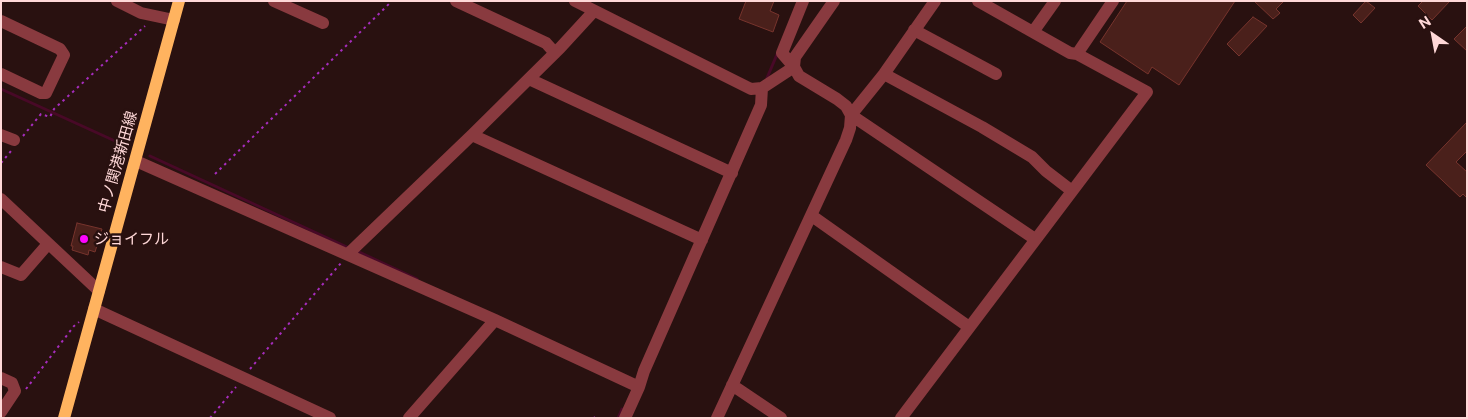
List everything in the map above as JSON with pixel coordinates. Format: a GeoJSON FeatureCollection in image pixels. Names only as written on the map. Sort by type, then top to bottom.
{"type":"FeatureCollection","features":[{"type":"Feature","properties":{"kind":"main road","name":"中ノ関港新田線"},"geometry":{"type":"LineString","coordinates":[[64,418],[179,1]]}},
{"type":"Feature","properties":{"kind":"street"},"geometry":{"type":"LineString","coordinates":[[117,1],[141,13],[174,20]]}},
{"type":"Feature","properties":{"kind":"street"},"geometry":{"type":"LineString","coordinates":[[274,1],[322,23]]}},
{"type":"Feature","properties":{"kind":"street"},"geometry":{"type":"LineString","coordinates":[[456,1],[546,43],[555,53]]}},
{"type":"Feature","properties":{"kind":"street"},"geometry":{"type":"LineString","coordinates":[[803,1],[782,53],[799,76],[837,99],[846,106],[851,115],[1035,239]]}},
{"type":"Feature","properties":{"kind":"street"},"geometry":{"type":"LineString","coordinates":[[794,67],[795,57],[834,1]]}},
{"type":"Feature","properties":{"kind":"street"},"geometry":{"type":"LineString","coordinates":[[717,418],[846,140],[850,128],[851,115],[884,74],[935,1]]}},
{"type":"Feature","properties":{"kind":"street"},"geometry":{"type":"LineString","coordinates":[[901,418],[1147,92],[1077,54],[1070,53],[978,1]]}},
{"type":"Feature","properties":{"kind":"street"},"geometry":{"type":"LineString","coordinates":[[1034,32],[1055,1]]}},
{"type":"Feature","properties":{"kind":"street"},"geometry":{"type":"LineString","coordinates":[[1077,54],[1113,1]]}},
{"type":"Feature","properties":{"kind":"street"},"geometry":{"type":"LineString","coordinates":[[348,254],[472,136],[555,53],[585,5],[752,89],[762,88],[794,67]]}},
{"type":"Feature","properties":{"kind":"street"},"geometry":{"type":"LineString","coordinates":[[1,21],[60,50],[64,55],[46,93],[41,93],[1,74]]}},
{"type":"Feature","properties":{"kind":"street"},"geometry":{"type":"LineString","coordinates":[[914,30],[996,74]]}},
{"type":"Feature","properties":{"kind":"street"},"geometry":{"type":"LineString","coordinates":[[884,74],[1032,157],[1046,171],[1072,191]]}},
{"type":"Feature","properties":{"kind":"street"},"geometry":{"type":"LineString","coordinates":[[528,79],[732,173]]}},
{"type":"Feature","properties":{"kind":"street"},"geometry":{"type":"LineString","coordinates":[[625,418],[761,105],[762,88]]}},
{"type":"Feature","properties":{"kind":"street"},"geometry":{"type":"LineString","coordinates":[[1,135],[15,144]]}},
{"type":"Feature","properties":{"kind":"street"},"geometry":{"type":"LineString","coordinates":[[472,136],[702,240]]}},
{"type":"Feature","properties":{"kind":"street"},"geometry":{"type":"LineString","coordinates":[[136,161],[348,254],[640,387]]}},
{"type":"Feature","properties":{"kind":"street"},"geometry":{"type":"LineString","coordinates":[[1,199],[99,291]]}},
{"type":"Feature","properties":{"kind":"street"},"geometry":{"type":"LineString","coordinates":[[812,216],[969,327]]}},
{"type":"Feature","properties":{"kind":"street"},"geometry":{"type":"LineString","coordinates":[[1,267],[21,276],[48,244]]}},
{"type":"Feature","properties":{"kind":"street"},"geometry":{"type":"LineString","coordinates":[[94,309],[330,418]]}},
{"type":"Feature","properties":{"kind":"street"},"geometry":{"type":"LineString","coordinates":[[409,418],[495,320]]}},
{"type":"Feature","properties":{"kind":"street"},"geometry":{"type":"LineString","coordinates":[[1,378],[12,383],[15,392],[1,412]]}},
{"type":"Feature","properties":{"kind":"street"},"geometry":{"type":"LineString","coordinates":[[732,385],[781,418]]}},
{"type":"Feature","properties":{"kind":"path"},"geometry":{"type":"LineString","coordinates":[[216,174],[392,1]]}},
{"type":"Feature","properties":{"kind":"path"},"geometry":{"type":"LineString","coordinates":[[1,163],[41,114],[50,117],[54,109],[154,16]]}},
{"type":"Feature","properties":{"kind":"path"},"geometry":{"type":"LineString","coordinates":[[210,418],[348,254]]}},
{"type":"Feature","properties":{"kind":"path"},"geometry":{"type":"LineString","coordinates":[[22,395],[74,326],[94,309]]}},
{"type":"Feature","properties":{"kind":"building"},"geometry":{"type":"Polygon","coordinates":[[[746,1],[774,1],[770,11],[779,15],[773,32],[739,19],[746,1]]]}},
{"type":"Feature","properties":{"kind":"building"},"geometry":{"type":"Polygon","coordinates":[[[1127,1],[1235,1],[1179,85],[1152,67],[1148,74],[1100,42],[1127,1]]]}},
{"type":"Feature","properties":{"kind":"building"},"geometry":{"type":"Polygon","coordinates":[[[1254,1],[1284,1],[1276,9],[1280,13],[1273,19],[1254,1]]]}},
{"type":"Feature","properties":{"kind":"building"},"geometry":{"type":"Polygon","coordinates":[[[1366,1],[1375,8],[1361,23],[1353,15],[1366,1]]]}},
{"type":"Feature","properties":{"kind":"building"},"geometry":{"type":"Polygon","coordinates":[[[1423,1],[1450,1],[1432,20],[1418,6],[1423,1]]]}},
{"type":"Feature","properties":{"kind":"building"},"geometry":{"type":"Polygon","coordinates":[[[1253,17],[1267,26],[1239,56],[1227,44],[1253,17]]]}},
{"type":"Feature","properties":{"kind":"building"},"geometry":{"type":"Polygon","coordinates":[[[1467,26],[1467,51],[1454,39],[1467,26]]]}},
{"type":"Feature","properties":{"kind":"building"},"geometry":{"type":"Polygon","coordinates":[[[1467,122],[1467,151],[1456,162],[1467,172],[1467,198],[1463,194],[1460,197],[1426,165],[1467,122]]]}},
{"type":"Feature","properties":{"kind":"building"},"geometry":{"type":"Polygon","coordinates":[[[77,223],[102,229],[95,252],[89,250],[88,255],[72,250],[73,246],[71,246],[77,223]]]}},
{"type":"Feature","properties":{"kind":"waterway"},"geometry":{"type":"LineString","coordinates":[[767,78],[778,52]]}},
{"type":"Feature","properties":{"kind":"waterway"},"geometry":{"type":"LineString","coordinates":[[1,89],[126,146]]}},
{"type":"Feature","properties":{"kind":"waterway"},"geometry":{"type":"LineString","coordinates":[[150,156],[349,248]]}},
{"type":"Feature","properties":{"kind":"waterway"},"geometry":{"type":"LineString","coordinates":[[357,251],[417,279]]}},
{"type":"Feature","properties":{"kind":"waterway"},"geometry":{"type":"LineString","coordinates":[[618,418],[622,409]]}},
{"type":"Feature","properties":{"kind":"place","name":"ジョイフル"},"geometry":{"type":"Point","coordinates":[84,239]}}]}
